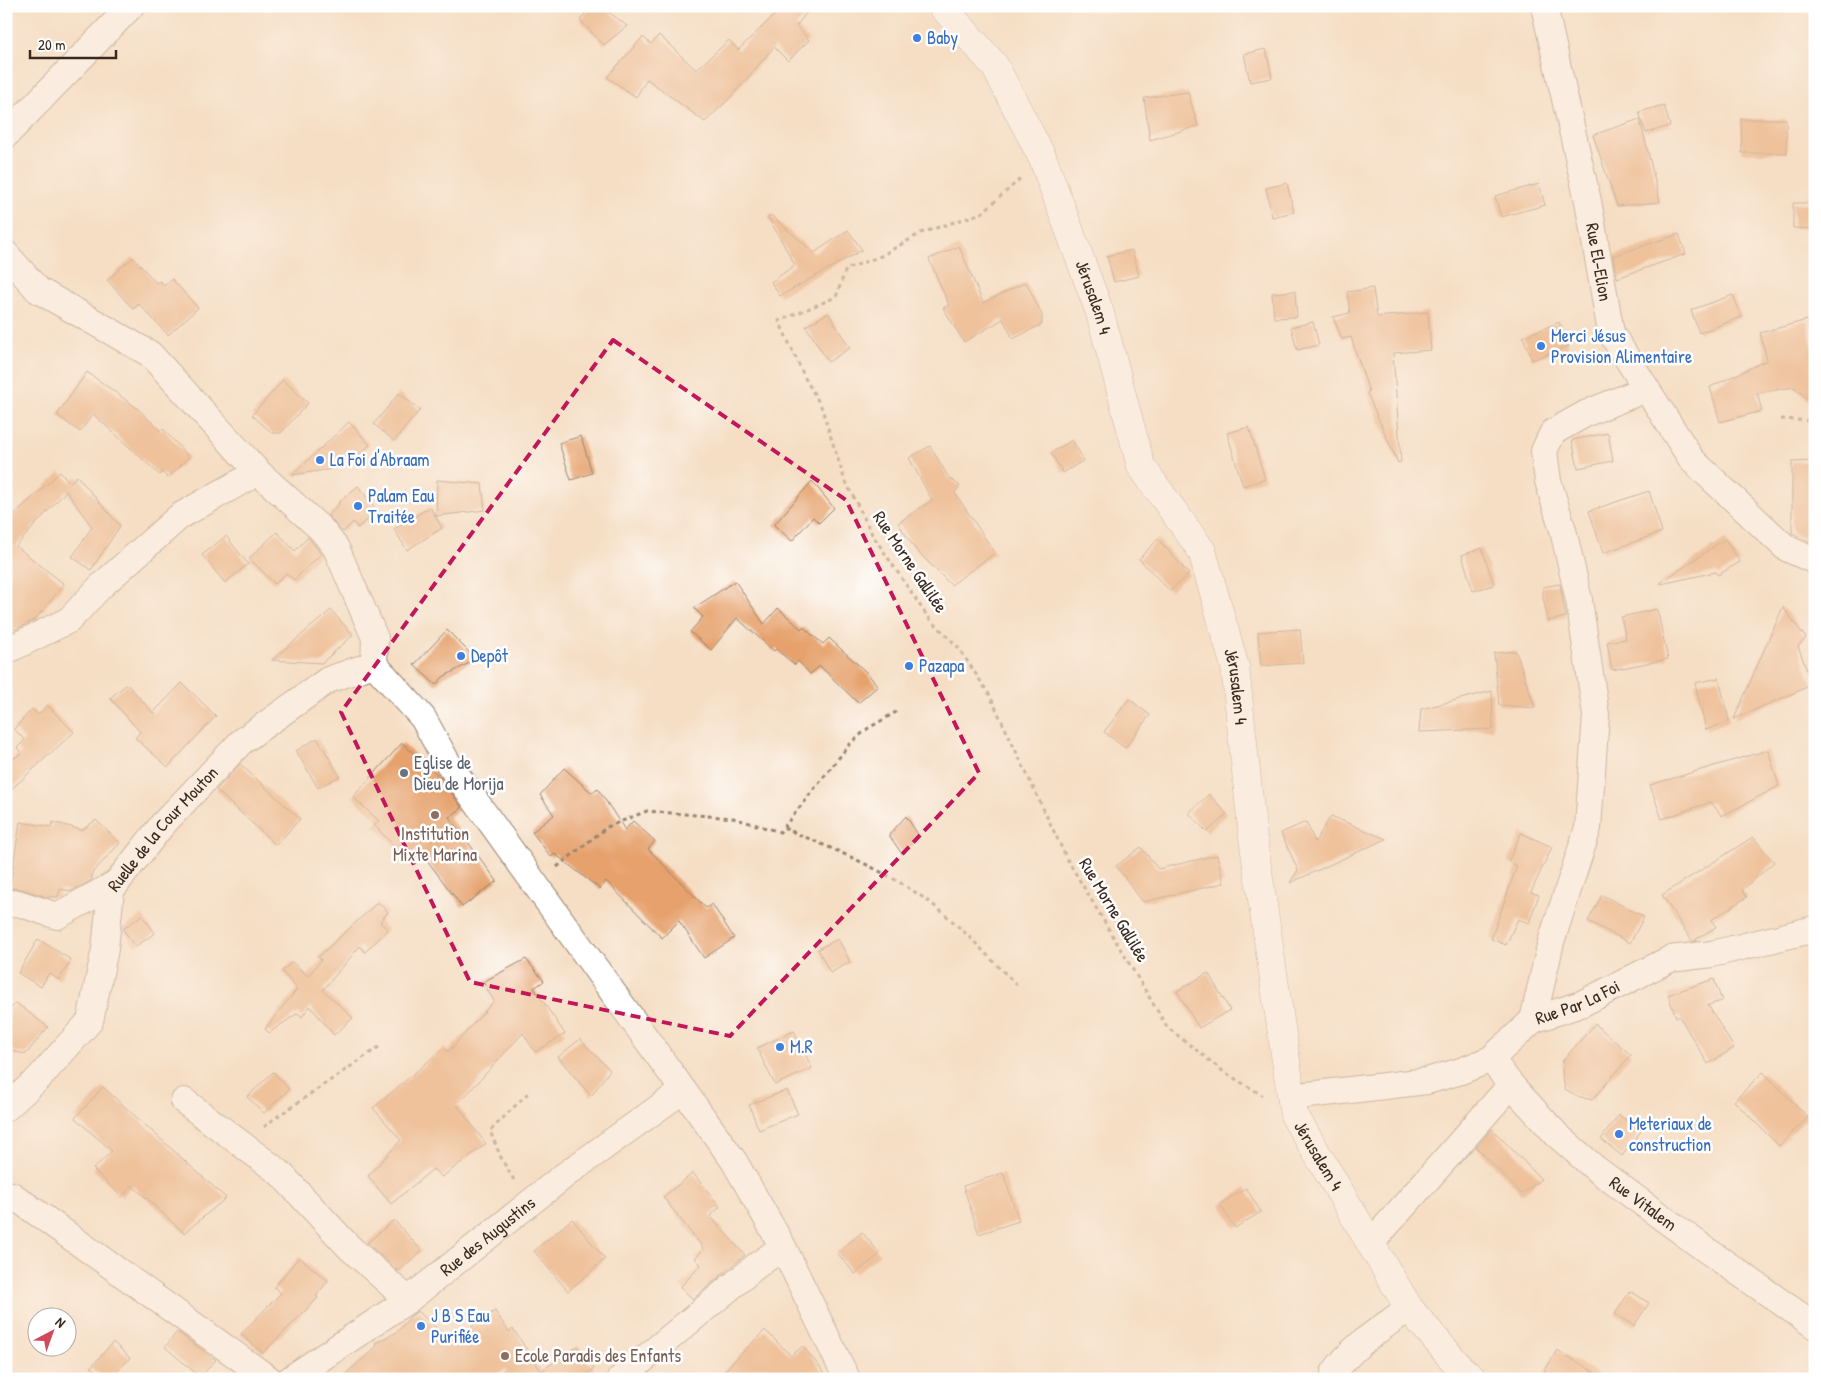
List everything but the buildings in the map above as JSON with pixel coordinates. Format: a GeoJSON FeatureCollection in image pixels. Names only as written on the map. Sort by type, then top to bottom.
{"type":"FeatureCollection","features":[{"type":"Feature","properties":{"kind":"street"},"geometry":{"type":"LineString","coordinates":[[6,134],[132,6]]}},
{"type":"Feature","properties":{"kind":"street","name":"Jérusalem 4"},"geometry":{"type":"LineString","coordinates":[[942,6],[994,66],[1043,159],[1100,313],[1141,466],[1202,551],[1235,666],[1253,838],[1292,1106],[1409,1308],[1461,1368],[1473,1379]]}},
{"type":"Feature","properties":{"kind":"street","name":"Rue El-Elion"},"geometry":{"type":"LineString","coordinates":[[1544,6],[1588,201],[1611,332],[1692,460],[1786,548],[1815,561]]}},
{"type":"Feature","properties":{"kind":"street"},"geometry":{"type":"LineString","coordinates":[[6,254],[38,290],[150,354],[258,472],[321,529],[336,548],[375,638],[374,664],[422,718],[446,760],[734,1162],[783,1247],[847,1379]]}},
{"type":"Feature","properties":{"kind":"street"},"geometry":{"type":"LineString","coordinates":[[1533,1020],[1550,942],[1588,828],[1596,715],[1579,600],[1563,530],[1548,481],[1544,451],[1552,432],[1587,413],[1646,389]]}},
{"type":"Feature","properties":{"kind":"street"},"geometry":{"type":"LineString","coordinates":[[6,651],[69,620],[101,586],[180,516],[258,472]]}},
{"type":"Feature","properties":{"kind":"street","name":"Ruelle de la Cour Mouton"},"geometry":{"type":"LineString","coordinates":[[6,1108],[38,1080],[90,1021],[106,949],[111,890],[163,824],[241,742],[328,680],[374,664]]}},
{"type":"Feature","properties":{"kind":"street"},"geometry":{"type":"LineString","coordinates":[[6,904],[18,903],[57,916],[117,882]]}},
{"type":"Feature","properties":{"kind":"street","name":"Rue Par La Foi"},"geometry":{"type":"LineString","coordinates":[[1292,1106],[1427,1081],[1491,1060],[1533,1020],[1581,1004],[1670,959],[1712,954],[1815,929]]}},
{"type":"Feature","properties":{"kind":"street","name":"Rue Vitalem"},"geometry":{"type":"LineString","coordinates":[[1491,1060],[1511,1085],[1557,1135],[1596,1169],[1705,1249],[1815,1326]]}},
{"type":"Feature","properties":{"kind":"street"},"geometry":{"type":"LineString","coordinates":[[1371,1243],[1511,1085]]}},
{"type":"Feature","properties":{"kind":"street","name":"Rue des Augustins"},"geometry":{"type":"LineString","coordinates":[[290,1379],[408,1300],[565,1175],[682,1091]]}},
{"type":"Feature","properties":{"kind":"street"},"geometry":{"type":"LineString","coordinates":[[184,1101],[280,1174],[348,1246],[408,1300]]}},
{"type":"Feature","properties":{"kind":"street"},"geometry":{"type":"LineString","coordinates":[[12,1195],[269,1379]]}},
{"type":"Feature","properties":{"kind":"street"},"geometry":{"type":"LineString","coordinates":[[620,1379],[756,1266],[783,1247]]}},
{"type":"Feature","properties":{"kind":"street"},"geometry":{"type":"LineString","coordinates":[[1336,1379],[1334,1373],[1344,1359],[1359,1345],[1409,1308]]}},
{"type":"Feature","properties":{"kind":"path","name":"Rue Morne Gallilée"},"geometry":{"type":"LineString","coordinates":[[1043,159],[982,213],[921,233],[881,256],[846,269],[836,297],[779,321],[805,378],[821,406],[844,478],[872,534],[927,616],[958,647],[989,694],[1067,859],[1168,1027],[1224,1072],[1292,1106]]}},
{"type":"Feature","properties":{"kind":"path"},"geometry":{"type":"LineString","coordinates":[[1781,419],[1815,421]]}},
{"type":"Feature","properties":{"kind":"path"},"geometry":{"type":"LineString","coordinates":[[536,886],[607,827],[647,811],[733,818],[780,832],[849,744],[867,729],[896,712]]}},
{"type":"Feature","properties":{"kind":"path"},"geometry":{"type":"LineString","coordinates":[[784,828],[849,856],[926,900],[950,918],[1018,986]]}},
{"type":"Feature","properties":{"kind":"path"},"geometry":{"type":"LineString","coordinates":[[243,1146],[275,1118],[382,1045]]}},
{"type":"Feature","properties":{"kind":"path"},"geometry":{"type":"LineString","coordinates":[[528,1093],[490,1131],[502,1160],[529,1203]]}},
{"type":"Feature","properties":{"kind":"highlighted area"},"geometry":{"type":"Polygon","coordinates":[[[613,340],[846,500],[979,773],[730,1036],[470,982],[341,712],[613,340]]]}},
{"type":"Feature","properties":{"kind":"place","name":"Baby"},"geometry":{"type":"Point","coordinates":[917,38]}},
{"type":"Feature","properties":{"kind":"place","name":"Merci Jésus Provision Alimentaire"},"geometry":{"type":"Point","coordinates":[1541,346]}},
{"type":"Feature","properties":{"kind":"place","name":"La Foi d'Abraam"},"geometry":{"type":"Point","coordinates":[320,460]}},
{"type":"Feature","properties":{"kind":"place","name":"Palam Eau Traitée"},"geometry":{"type":"Point","coordinates":[358,506]}},
{"type":"Feature","properties":{"kind":"place","name":"Depôt"},"geometry":{"type":"Point","coordinates":[461,656]}},
{"type":"Feature","properties":{"kind":"place","name":"Pazapa"},"geometry":{"type":"Point","coordinates":[909,666]}},
{"type":"Feature","properties":{"kind":"place","name":"Eglise de Dieu de Morija"},"geometry":{"type":"Point","coordinates":[404,773]}},
{"type":"Feature","properties":{"kind":"place","name":"Institution Mixte Marina"},"geometry":{"type":"Point","coordinates":[435,815]}},
{"type":"Feature","properties":{"kind":"place","name":"M.R"},"geometry":{"type":"Point","coordinates":[780,1047]}},
{"type":"Feature","properties":{"kind":"place","name":"Meteriaux de construction"},"geometry":{"type":"Point","coordinates":[1619,1134]}},
{"type":"Feature","properties":{"kind":"place","name":"J B S Eau Purifiée"},"geometry":{"type":"Point","coordinates":[421,1326]}},
{"type":"Feature","properties":{"kind":"place","name":"Ecole Paradis des Enfants"},"geometry":{"type":"Point","coordinates":[505,1356]}}]}
